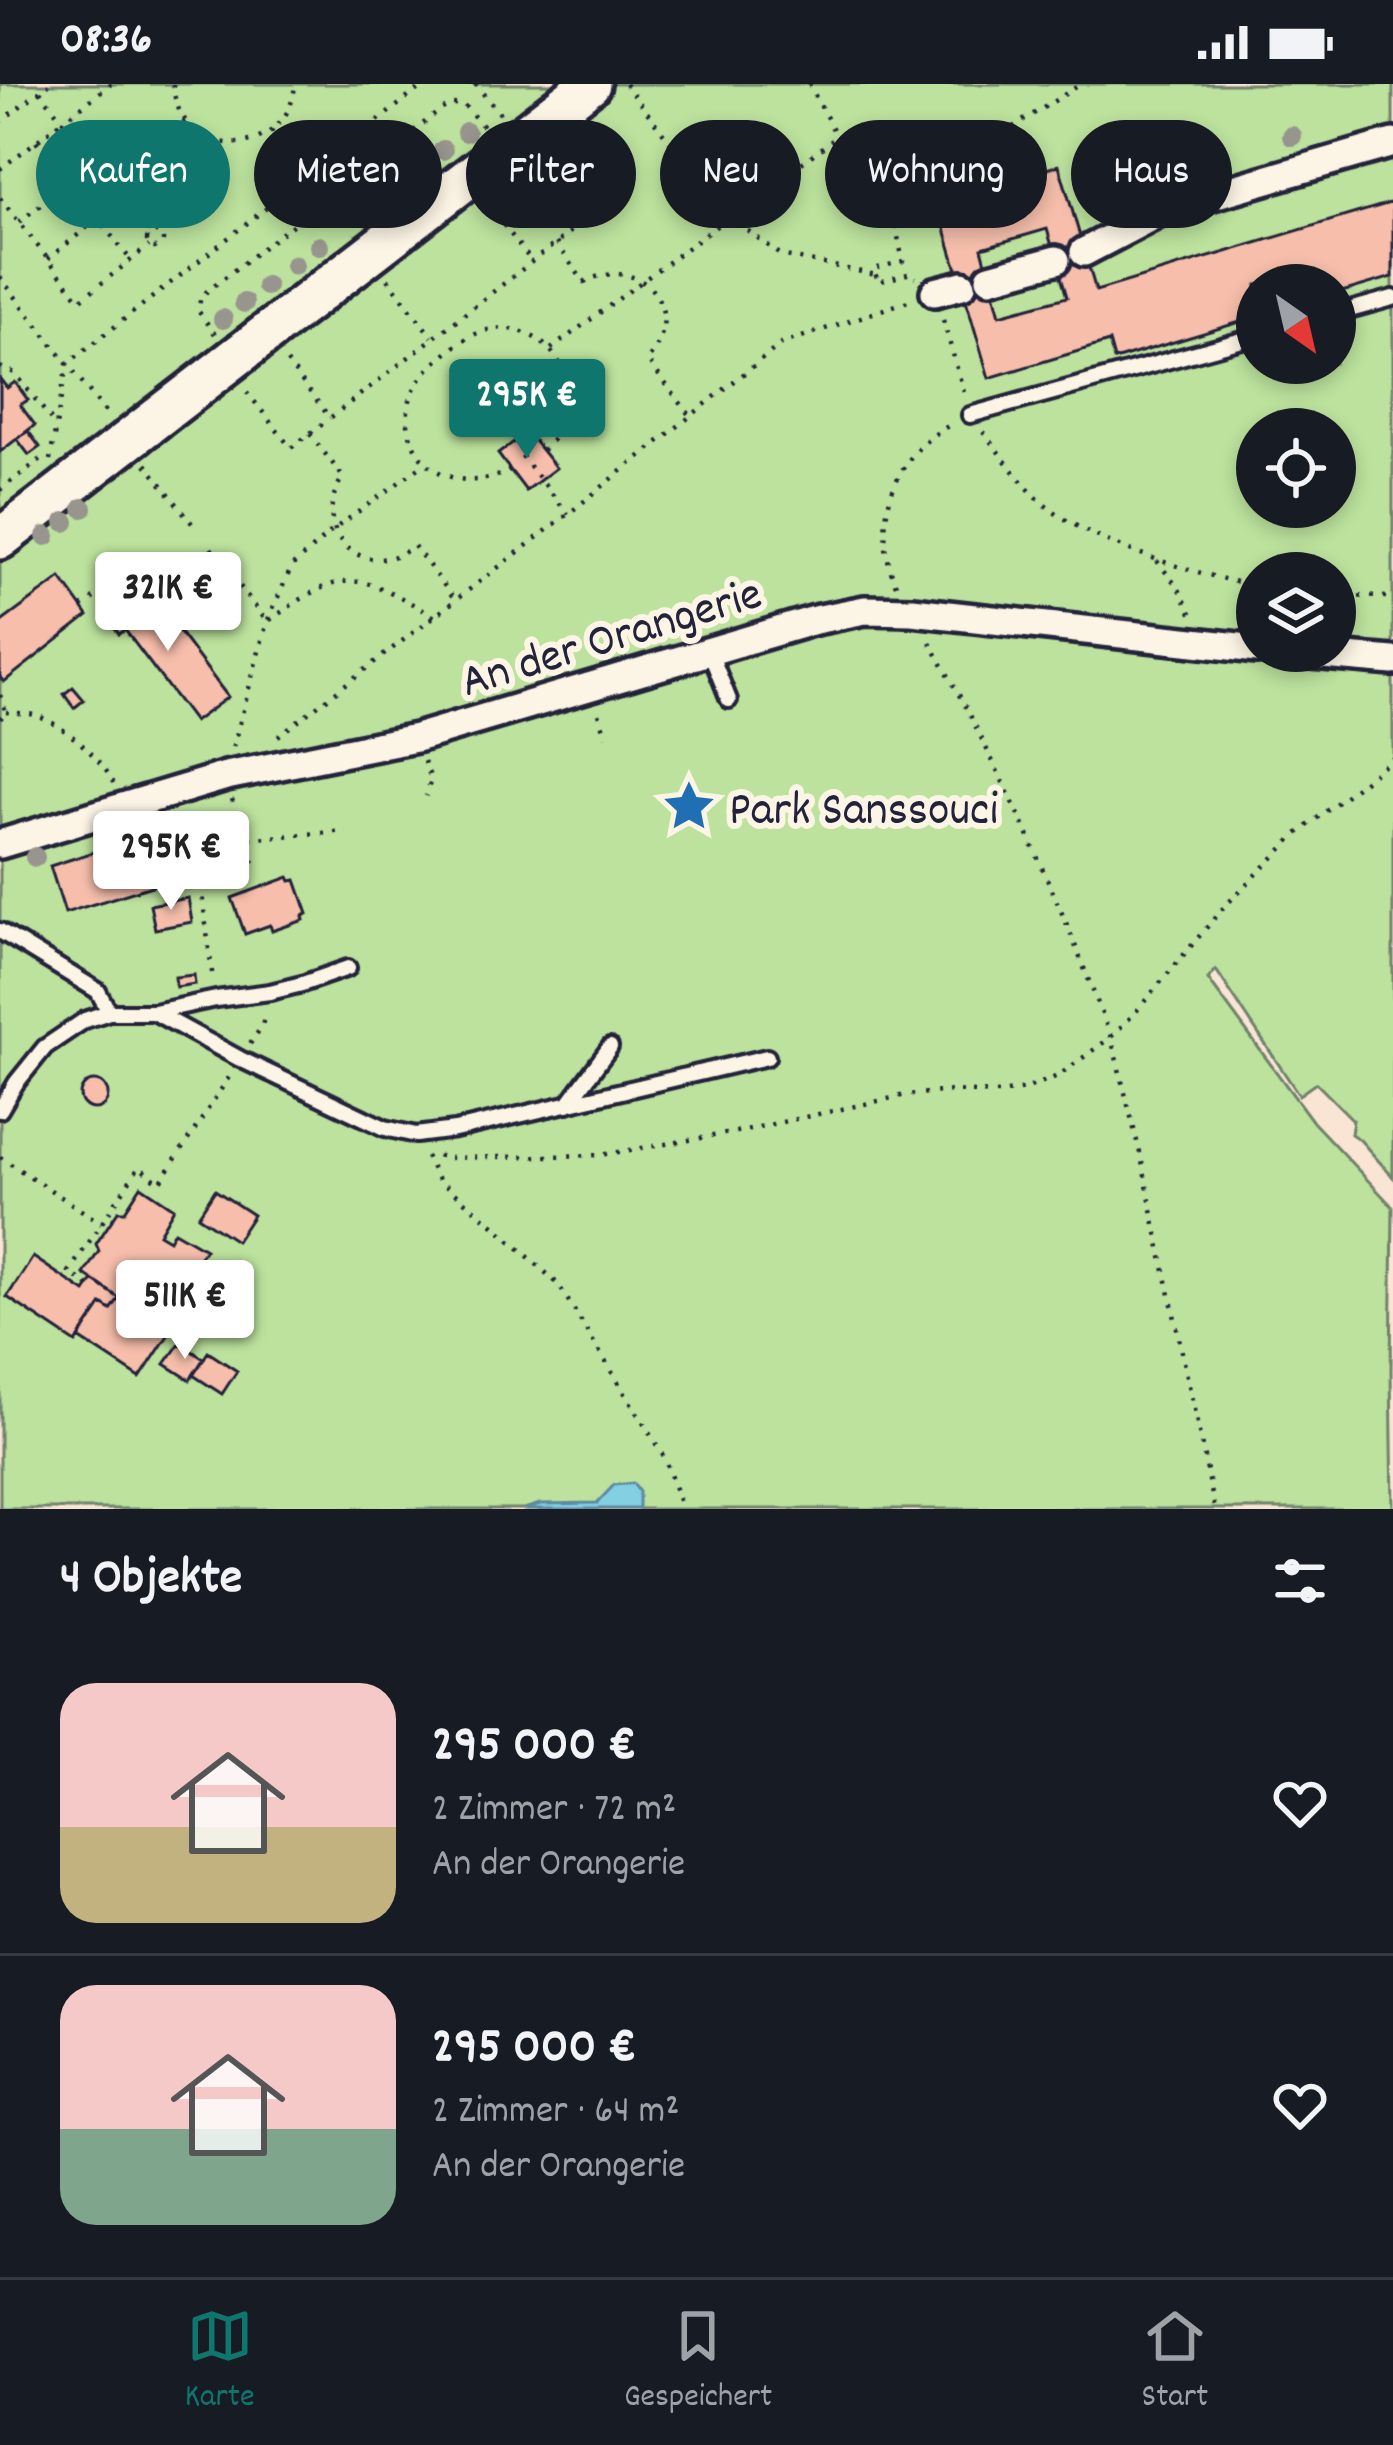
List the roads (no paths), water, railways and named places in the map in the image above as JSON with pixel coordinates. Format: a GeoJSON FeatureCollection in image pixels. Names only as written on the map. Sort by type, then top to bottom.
{"type":"FeatureCollection","features":[{"type":"Feature","properties":{"kind":"street"},"geometry":{"type":"LineString","coordinates":[[0,539],[120,431],[590,84]]}},
{"type":"Feature","properties":{"kind":"street"},"geometry":{"type":"LineString","coordinates":[[1084,251],[1168,208],[1393,142]]}},
{"type":"Feature","properties":{"kind":"street"},"geometry":{"type":"LineString","coordinates":[[990,278],[1056,260]]}},
{"type":"Feature","properties":{"kind":"street","name":"An der Orangerie"},"geometry":{"type":"LineString","coordinates":[[0,844],[122,806],[230,789],[814,620],[866,610],[912,611],[1236,647]]}},
{"type":"Feature","properties":{"kind":"street"},"geometry":{"type":"LineString","coordinates":[[1356,658],[1393,661]]}},
{"type":"Feature","properties":{"kind":"lane"},"geometry":{"type":"LineString","coordinates":[[1356,308],[1393,298]]}},
{"type":"Feature","properties":{"kind":"lane"},"geometry":{"type":"LineString","coordinates":[[970,415],[1236,341]]}},
{"type":"Feature","properties":{"kind":"lane"},"geometry":{"type":"LineString","coordinates":[[709,650],[729,700]]}},
{"type":"Feature","properties":{"kind":"lane"},"geometry":{"type":"LineString","coordinates":[[0,932],[98,991],[109,1012]]}},
{"type":"Feature","properties":{"kind":"lane"},"geometry":{"type":"LineString","coordinates":[[0,1110],[45,1047],[85,1020],[109,1012],[154,1012],[302,984],[348,968]]}},
{"type":"Feature","properties":{"kind":"lane"},"geometry":{"type":"LineString","coordinates":[[154,1012],[335,1106],[385,1128],[416,1135],[767,1057]]}},
{"type":"Feature","properties":{"kind":"lane"},"geometry":{"type":"LineString","coordinates":[[568,1104],[610,1047]]}},
{"type":"Feature","properties":{"kind":"water"},"geometry":{"type":"Polygon","coordinates":[[[633,1483],[639,1492],[639,1509],[524,1509],[540,1504],[597,1503],[614,1485],[633,1483]]]}},
{"type":"Feature","properties":{"kind":"place","name":"Park Sanssouci"},"geometry":{"type":"Point","coordinates":[689,806]}}]}
